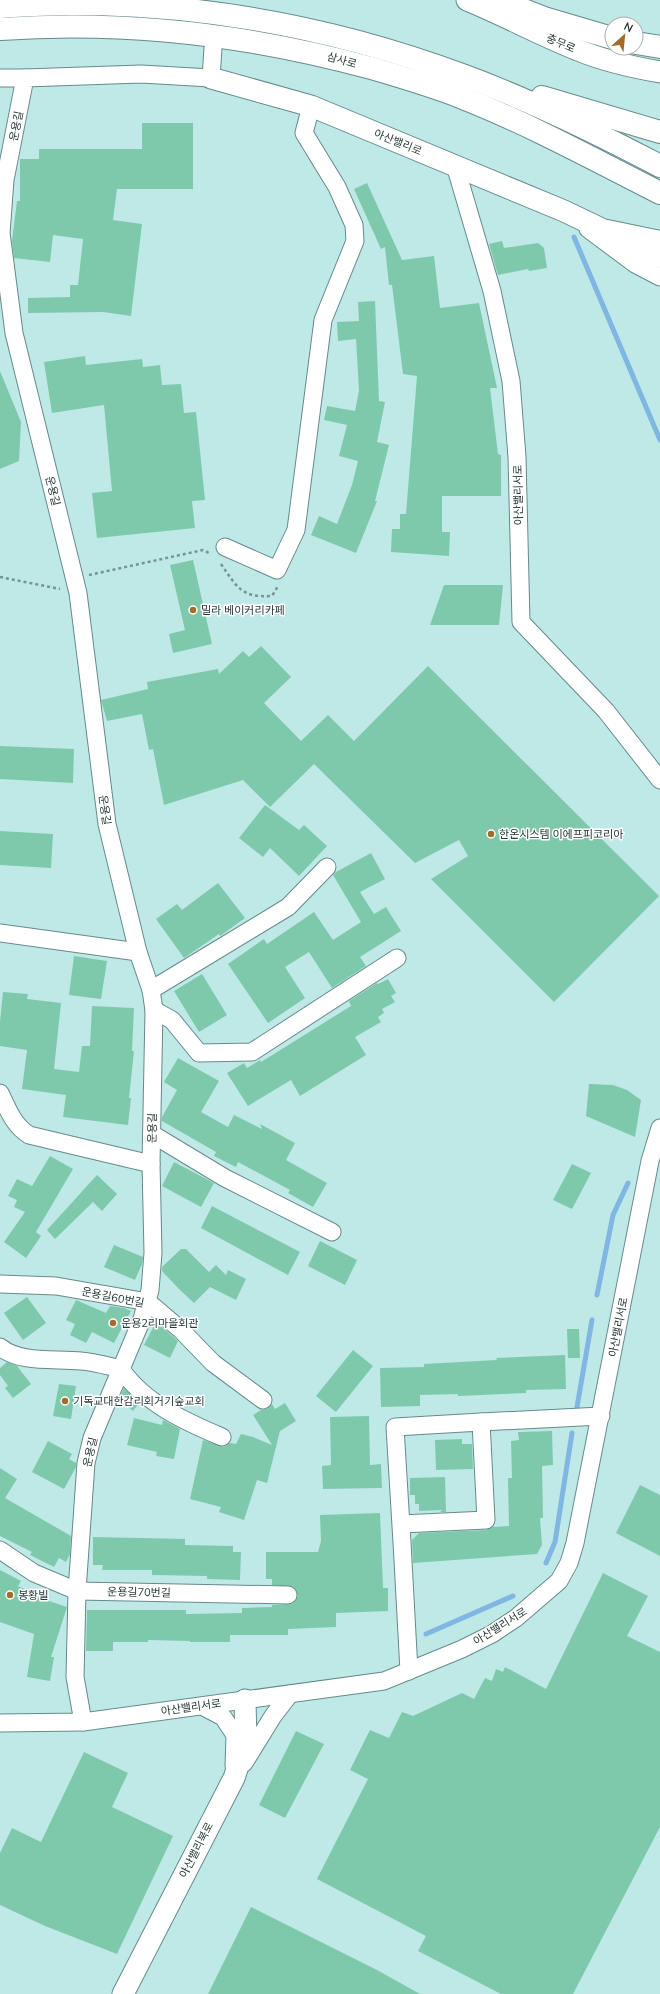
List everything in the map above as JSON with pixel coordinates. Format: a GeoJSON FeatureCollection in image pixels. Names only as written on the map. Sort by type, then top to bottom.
{"type":"FeatureCollection","features":[{"type":"Feature","properties":{"kind":"main road"},"geometry":{"type":"LineString","coordinates":[[498,0],[544,18],[604,36]]}},
{"type":"Feature","properties":{"kind":"main road","name":"삼사로"},"geometry":{"type":"LineString","coordinates":[[0,7],[71,4],[140,5],[188,9],[247,17],[390,50],[466,76],[512,95],[620,145],[660,166]]}},
{"type":"Feature","properties":{"kind":"main road","name":"삼사로"},"geometry":{"type":"LineString","coordinates":[[0,29],[70,26],[143,28],[189,32],[315,53],[399,76],[462,97],[580,151],[660,193]]}},
{"type":"Feature","properties":{"kind":"main road"},"geometry":{"type":"LineString","coordinates":[[644,44],[660,47]]}},
{"type":"Feature","properties":{"kind":"main road"},"geometry":{"type":"LineString","coordinates":[[390,50],[660,132]]}},
{"type":"Feature","properties":{"kind":"main road"},"geometry":{"type":"LineString","coordinates":[[633,179],[660,197]]}},
{"type":"Feature","properties":{"kind":"main road"},"geometry":{"type":"LineString","coordinates":[[607,231],[660,242]]}},
{"type":"Feature","properties":{"kind":"street","name":"충무로"},"geometry":{"type":"LineString","coordinates":[[467,0],[497,12],[539,34],[579,51],[623,65],[660,72]]}},
{"type":"Feature","properties":{"kind":"street"},"geometry":{"type":"LineString","coordinates":[[1,79],[141,74],[211,78],[212,48]]}},
{"type":"Feature","properties":{"kind":"street","name":"운용길"},"geometry":{"type":"LineString","coordinates":[[25,78],[5,180],[1,233],[14,333],[77,585],[107,824],[138,952],[151,990],[154,1010],[151,1164],[153,1252],[148,1302],[92,1438],[86,1462],[77,1591],[75,1677],[83,1722]]}},
{"type":"Feature","properties":{"kind":"street","name":"아산밸리로"},"geometry":{"type":"LineString","coordinates":[[211,78],[311,106],[564,211],[660,256]]}},
{"type":"Feature","properties":{"kind":"street"},"geometry":{"type":"LineString","coordinates":[[220,555],[277,570],[296,530],[323,320],[355,241],[354,225],[337,187],[304,133],[311,106]]}},
{"type":"Feature","properties":{"kind":"street","name":"아산밸리서로"},"geometry":{"type":"LineString","coordinates":[[455,165],[492,291],[511,381],[517,457],[521,622],[606,711],[660,780]]}},
{"type":"Feature","properties":{"kind":"street"},"geometry":{"type":"LineString","coordinates":[[564,211],[635,264],[660,277]]}},
{"type":"Feature","properties":{"kind":"street"},"geometry":{"type":"LineString","coordinates":[[151,990],[288,907],[327,867]]}},
{"type":"Feature","properties":{"kind":"street"},"geometry":{"type":"LineString","coordinates":[[0,933],[138,952]]}},
{"type":"Feature","properties":{"kind":"street"},"geometry":{"type":"LineString","coordinates":[[154,1010],[172,1020],[199,1053],[252,1052],[397,958]]}},
{"type":"Feature","properties":{"kind":"street"},"geometry":{"type":"LineString","coordinates":[[0,1093],[15,1124],[19,1129],[29,1135],[151,1164]]}},
{"type":"Feature","properties":{"kind":"street","name":"아산밸리서로"},"geometry":{"type":"LineString","coordinates":[[0,1722],[83,1722],[373,1683],[409,1671],[462,1649],[492,1634],[516,1618],[558,1581],[569,1563],[575,1543],[655,1163],[660,1128]]}},
{"type":"Feature","properties":{"kind":"street"},"geometry":{"type":"LineString","coordinates":[[152,1134],[225,1178],[332,1232]]}},
{"type":"Feature","properties":{"kind":"street","name":"운용길60번길"},"geometry":{"type":"LineString","coordinates":[[0,1284],[56,1286],[148,1302],[181,1330],[213,1363],[262,1400]]}},
{"type":"Feature","properties":{"kind":"street"},"geometry":{"type":"LineString","coordinates":[[0,1347],[7,1353],[22,1357],[82,1361],[121,1369],[131,1384],[157,1403],[192,1424],[222,1437]]}},
{"type":"Feature","properties":{"kind":"street"},"geometry":{"type":"LineString","coordinates":[[409,1671],[396,1427],[602,1416]]}},
{"type":"Feature","properties":{"kind":"street"},"geometry":{"type":"LineString","coordinates":[[401,1524],[486,1520],[481,1422]]}},
{"type":"Feature","properties":{"kind":"street","name":"운용길70번길"},"geometry":{"type":"LineString","coordinates":[[0,1550],[34,1572],[77,1591],[288,1595]]}},
{"type":"Feature","properties":{"kind":"street"},"geometry":{"type":"LineString","coordinates":[[234,1778],[273,1716],[290,1694]]}},
{"type":"Feature","properties":{"kind":"street","name":"아산밸리북로"},"geometry":{"type":"LineString","coordinates":[[123,1994],[234,1778],[246,1742],[245,1700]]}},
{"type":"Feature","properties":{"kind":"street"},"geometry":{"type":"LineString","coordinates":[[202,1706],[223,1718],[235,1735],[234,1778]]}},
{"type":"Feature","properties":{"kind":"path"},"geometry":{"type":"LineString","coordinates":[[0,577],[77,585],[203,550],[220,555],[239,590],[258,597],[272,596],[278,588],[277,570]]}},
{"type":"Feature","properties":{"kind":"building"},"geometry":{"type":"Polygon","coordinates":[[[142,123],[193,123],[193,189],[117,189],[113,220],[142,224],[131,316],[103,312],[28,313],[28,298],[70,297],[70,285],[78,285],[83,239],[53,235],[50,262],[14,258],[12,241],[17,201],[20,201],[20,159],[39,159],[39,149],[142,149],[142,123]]]}},
{"type":"Feature","properties":{"kind":"building"},"geometry":{"type":"Polygon","coordinates":[[[367,183],[402,260],[434,256],[440,308],[479,303],[497,388],[490,388],[498,454],[501,455],[501,496],[442,496],[442,532],[450,532],[449,556],[391,552],[392,529],[400,529],[400,514],[406,514],[417,376],[403,374],[392,285],[389,285],[385,247],[381,249],[354,189],[367,183]]]}},
{"type":"Feature","properties":{"kind":"building"},"geometry":{"type":"Polygon","coordinates":[[[502,241],[504,248],[538,243],[544,248],[547,268],[529,271],[528,269],[498,275],[489,244],[502,241]]]}},
{"type":"Feature","properties":{"kind":"building"},"geometry":{"type":"Polygon","coordinates":[[[375,301],[379,401],[385,402],[377,442],[389,445],[375,501],[377,501],[356,553],[311,535],[319,516],[337,524],[352,485],[358,461],[339,456],[347,425],[324,420],[327,406],[355,411],[359,391],[356,339],[338,341],[337,322],[359,321],[358,302],[375,301]]]}},
{"type":"Feature","properties":{"kind":"building"},"geometry":{"type":"Polygon","coordinates":[[[85,356],[86,365],[142,359],[143,367],[160,365],[162,385],[181,384],[184,413],[196,412],[205,500],[192,501],[195,528],[97,538],[92,493],[112,491],[104,405],[52,413],[44,362],[85,356]]]}},
{"type":"Feature","properties":{"kind":"building"},"geometry":{"type":"Polygon","coordinates":[[[0,371],[21,422],[19,461],[0,469],[0,371]]]}},
{"type":"Feature","properties":{"kind":"building","name":"밀라 베이커리카페"},"geometry":{"type":"Polygon","coordinates":[[[193,560],[212,644],[173,653],[169,634],[185,630],[170,565],[193,560]]]}},
{"type":"Feature","properties":{"kind":"building"},"geometry":{"type":"Polygon","coordinates":[[[444,585],[503,585],[499,625],[430,625],[444,585]]]}},
{"type":"Feature","properties":{"kind":"building","name":"한온시스템 이에프피코리아"},"geometry":{"type":"Polygon","coordinates":[[[261,646],[291,677],[264,703],[301,741],[328,715],[354,741],[428,666],[659,896],[554,1002],[431,879],[468,856],[459,840],[415,863],[314,764],[270,807],[243,780],[164,805],[153,749],[149,750],[142,714],[107,721],[101,700],[148,689],[147,682],[218,669],[219,674],[243,651],[249,657],[261,646]]]}},
{"type":"Feature","properties":{"kind":"building"},"geometry":{"type":"Polygon","coordinates":[[[0,746],[74,749],[73,783],[0,779],[0,746]]]}},
{"type":"Feature","properties":{"kind":"building"},"geometry":{"type":"Polygon","coordinates":[[[265,805],[299,830],[304,825],[327,846],[299,876],[270,848],[263,857],[239,838],[265,805]]]}},
{"type":"Feature","properties":{"kind":"building"},"geometry":{"type":"Polygon","coordinates":[[[0,831],[53,834],[51,868],[0,865],[0,831]]]}},
{"type":"Feature","properties":{"kind":"building"},"geometry":{"type":"Polygon","coordinates":[[[371,853],[385,879],[360,892],[374,914],[386,907],[401,931],[360,957],[366,966],[332,988],[309,952],[285,967],[305,998],[268,1023],[228,964],[264,939],[267,944],[314,912],[333,940],[361,922],[333,875],[371,853]]]}},
{"type":"Feature","properties":{"kind":"building"},"geometry":{"type":"Polygon","coordinates":[[[218,883],[245,918],[220,936],[219,934],[184,958],[156,919],[177,904],[182,910],[218,883]]]}},
{"type":"Feature","properties":{"kind":"building"},"geometry":{"type":"Polygon","coordinates":[[[74,956],[107,961],[101,999],[69,995],[74,956]]]}},
{"type":"Feature","properties":{"kind":"building"},"geometry":{"type":"Polygon","coordinates":[[[202,974],[227,1015],[199,1032],[174,991],[202,974]]]}},
{"type":"Feature","properties":{"kind":"building"},"geometry":{"type":"Polygon","coordinates":[[[388,979],[396,993],[391,996],[395,1002],[382,1009],[384,1013],[378,1017],[381,1022],[355,1037],[366,1055],[300,1096],[291,1080],[248,1106],[227,1073],[244,1063],[247,1068],[260,1060],[261,1062],[351,1006],[349,1001],[377,983],[378,984],[388,979]]]}},
{"type":"Feature","properties":{"kind":"building"},"geometry":{"type":"Polygon","coordinates":[[[3,992],[28,994],[27,999],[61,1003],[54,1069],[79,1072],[82,1046],[90,1046],[92,1006],[134,1008],[132,1051],[134,1051],[128,1125],[63,1117],[66,1095],[22,1089],[27,1050],[0,1046],[0,1022],[3,992]]]}},
{"type":"Feature","properties":{"kind":"building"},"geometry":{"type":"Polygon","coordinates":[[[178,1058],[219,1081],[201,1112],[228,1127],[234,1115],[262,1129],[260,1124],[295,1143],[286,1160],[327,1183],[313,1207],[288,1193],[290,1190],[238,1162],[236,1167],[214,1156],[216,1152],[162,1121],[162,1117],[177,1090],[164,1082],[178,1058]]]}},
{"type":"Feature","properties":{"kind":"building"},"geometry":{"type":"Polygon","coordinates":[[[589,1084],[613,1085],[627,1090],[641,1100],[635,1137],[586,1116],[589,1084]]]}},
{"type":"Feature","properties":{"kind":"building"},"geometry":{"type":"Polygon","coordinates":[[[50,1156],[73,1169],[36,1232],[41,1236],[26,1258],[4,1242],[25,1212],[14,1207],[17,1200],[8,1196],[17,1179],[32,1186],[50,1156]]]}},
{"type":"Feature","properties":{"kind":"building"},"geometry":{"type":"Polygon","coordinates":[[[174,1162],[214,1183],[201,1207],[162,1186],[174,1162]]]}},
{"type":"Feature","properties":{"kind":"building"},"geometry":{"type":"Polygon","coordinates":[[[572,1164],[591,1173],[572,1209],[553,1200],[572,1164]]]}},
{"type":"Feature","properties":{"kind":"building"},"geometry":{"type":"Polygon","coordinates":[[[97,1175],[117,1194],[102,1211],[93,1202],[55,1239],[47,1230],[97,1175]]]}},
{"type":"Feature","properties":{"kind":"building"},"geometry":{"type":"Polygon","coordinates":[[[212,1206],[300,1252],[288,1275],[201,1228],[212,1206]]]}},
{"type":"Feature","properties":{"kind":"building"},"geometry":{"type":"Polygon","coordinates":[[[320,1241],[357,1260],[345,1285],[308,1266],[320,1241]]]}},
{"type":"Feature","properties":{"kind":"building"},"geometry":{"type":"Polygon","coordinates":[[[114,1245],[143,1257],[142,1264],[135,1280],[104,1267],[114,1245]]]}},
{"type":"Feature","properties":{"kind":"building"},"geometry":{"type":"Polygon","coordinates":[[[181,1249],[186,1249],[209,1272],[216,1265],[226,1275],[228,1270],[246,1279],[236,1300],[210,1287],[194,1303],[162,1271],[162,1267],[181,1249]]]}},
{"type":"Feature","properties":{"kind":"building"},"geometry":{"type":"Polygon","coordinates":[[[27,1297],[46,1323],[23,1340],[4,1313],[27,1297]]]}},
{"type":"Feature","properties":{"kind":"building"},"geometry":{"type":"Polygon","coordinates":[[[76,1300],[106,1313],[110,1306],[124,1308],[131,1311],[114,1343],[92,1332],[86,1343],[70,1335],[75,1324],[66,1320],[76,1300]]]}},
{"type":"Feature","properties":{"kind":"building"},"geometry":{"type":"Polygon","coordinates":[[[156,1322],[178,1341],[170,1358],[144,1345],[156,1322]]]}},
{"type":"Feature","properties":{"kind":"building"},"geometry":{"type":"Polygon","coordinates":[[[567,1329],[579,1329],[580,1358],[568,1358],[567,1329]]]}},
{"type":"Feature","properties":{"kind":"building"},"geometry":{"type":"Polygon","coordinates":[[[353,1350],[373,1366],[336,1412],[316,1396],[353,1350]]]}},
{"type":"Feature","properties":{"kind":"building"},"geometry":{"type":"Polygon","coordinates":[[[565,1355],[566,1389],[526,1390],[526,1393],[458,1396],[458,1394],[420,1395],[420,1406],[381,1407],[380,1368],[424,1367],[424,1364],[497,1360],[496,1358],[565,1355]]]}},
{"type":"Feature","properties":{"kind":"building"},"geometry":{"type":"Polygon","coordinates":[[[7,1362],[17,1366],[31,1384],[13,1398],[5,1388],[8,1386],[0,1375],[0,1368],[7,1362]]]}},
{"type":"Feature","properties":{"kind":"building","name":"기독교대한감리회거기숲교회"},"geometry":{"type":"Polygon","coordinates":[[[59,1384],[76,1386],[71,1419],[53,1416],[59,1384]]]}},
{"type":"Feature","properties":{"kind":"building"},"geometry":{"type":"Polygon","coordinates":[[[124,1388],[139,1403],[133,1411],[119,1399],[124,1388]]]}},
{"type":"Feature","properties":{"kind":"building"},"geometry":{"type":"Polygon","coordinates":[[[285,1403],[296,1421],[280,1431],[267,1483],[257,1480],[244,1520],[219,1512],[221,1507],[190,1499],[203,1440],[224,1447],[230,1443],[236,1444],[241,1434],[272,1445],[253,1415],[261,1410],[267,1409],[272,1404],[275,1409],[285,1403]]]}},
{"type":"Feature","properties":{"kind":"building"},"geometry":{"type":"Polygon","coordinates":[[[369,1416],[370,1465],[381,1464],[382,1488],[323,1489],[322,1466],[331,1465],[330,1417],[369,1416]]]}},
{"type":"Feature","properties":{"kind":"building"},"geometry":{"type":"Polygon","coordinates":[[[134,1418],[162,1425],[163,1420],[180,1429],[174,1459],[156,1456],[157,1452],[127,1445],[134,1418]]]}},
{"type":"Feature","properties":{"kind":"building"},"geometry":{"type":"Polygon","coordinates":[[[552,1431],[553,1465],[542,1466],[543,1518],[540,1518],[542,1545],[537,1554],[413,1563],[412,1540],[419,1533],[486,1530],[493,1527],[509,1526],[508,1478],[512,1478],[511,1441],[519,1440],[518,1432],[552,1431]]]}},
{"type":"Feature","properties":{"kind":"building"},"geometry":{"type":"Polygon","coordinates":[[[462,1439],[462,1444],[472,1444],[473,1469],[436,1470],[435,1440],[462,1439]]]}},
{"type":"Feature","properties":{"kind":"building"},"geometry":{"type":"Polygon","coordinates":[[[48,1441],[72,1454],[69,1459],[76,1463],[76,1467],[64,1489],[32,1472],[48,1441]]]}},
{"type":"Feature","properties":{"kind":"building"},"geometry":{"type":"Polygon","coordinates":[[[0,1468],[17,1479],[5,1498],[71,1536],[70,1554],[66,1562],[59,1558],[54,1567],[30,1555],[32,1552],[0,1536],[0,1468]]]}},
{"type":"Feature","properties":{"kind":"building"},"geometry":{"type":"Polygon","coordinates":[[[445,1477],[446,1512],[440,1512],[442,1510],[419,1511],[419,1504],[415,1504],[415,1495],[410,1495],[410,1478],[445,1477]]]}},
{"type":"Feature","properties":{"kind":"building"},"geometry":{"type":"Polygon","coordinates":[[[640,1485],[660,1495],[660,1556],[616,1533],[640,1485]]]}},
{"type":"Feature","properties":{"kind":"building"},"geometry":{"type":"Polygon","coordinates":[[[380,1513],[383,1588],[388,1588],[388,1611],[336,1613],[336,1627],[288,1629],[288,1635],[230,1635],[230,1642],[148,1640],[148,1642],[113,1642],[113,1651],[86,1651],[87,1610],[186,1610],[186,1614],[242,1613],[242,1608],[272,1607],[272,1605],[292,1604],[298,1596],[293,1587],[272,1585],[272,1579],[266,1579],[266,1552],[318,1552],[321,1541],[320,1515],[380,1513]]]}},
{"type":"Feature","properties":{"kind":"building"},"geometry":{"type":"Polygon","coordinates":[[[93,1537],[185,1539],[185,1545],[233,1546],[233,1552],[241,1552],[240,1580],[207,1579],[207,1576],[152,1575],[152,1570],[102,1570],[103,1565],[93,1565],[93,1537]]]}},
{"type":"Feature","properties":{"kind":"building"},"geometry":{"type":"Polygon","coordinates":[[[0,1570],[21,1581],[18,1586],[24,1589],[22,1592],[67,1607],[51,1657],[54,1657],[50,1681],[27,1677],[34,1634],[0,1622],[0,1570]]]}},
{"type":"Feature","properties":{"kind":"building"},"geometry":{"type":"Polygon","coordinates":[[[603,1573],[648,1596],[627,1636],[660,1652],[660,1827],[573,1994],[501,1994],[418,1951],[426,1936],[317,1879],[368,1779],[350,1770],[370,1730],[389,1738],[402,1712],[413,1716],[462,1693],[474,1699],[485,1678],[492,1681],[496,1669],[503,1672],[505,1667],[546,1689],[603,1573]]]}},
{"type":"Feature","properties":{"kind":"building"},"geometry":{"type":"Polygon","coordinates":[[[296,1731],[324,1744],[285,1818],[259,1805],[296,1731]]]}},
{"type":"Feature","properties":{"kind":"building"},"geometry":{"type":"Polygon","coordinates":[[[84,1752],[128,1773],[112,1807],[173,1836],[117,1954],[45,1926],[0,1905],[0,1853],[12,1828],[41,1842],[84,1752]]]}},
{"type":"Feature","properties":{"kind":"building"},"geometry":{"type":"Polygon","coordinates":[[[251,1907],[377,1970],[420,1994],[208,1994],[251,1907]]]}},
{"type":"Feature","properties":{"kind":"waterway"},"geometry":{"type":"LineString","coordinates":[[574,237],[660,440]]}},
{"type":"Feature","properties":{"kind":"waterway"},"geometry":{"type":"LineString","coordinates":[[597,1295],[613,1215],[628,1183]]}},
{"type":"Feature","properties":{"kind":"waterway"},"geometry":{"type":"LineString","coordinates":[[577,1407],[592,1320]]}},
{"type":"Feature","properties":{"kind":"waterway"},"geometry":{"type":"LineString","coordinates":[[546,1563],[555,1542],[572,1433]]}},
{"type":"Feature","properties":{"kind":"waterway"},"geometry":{"type":"LineString","coordinates":[[426,1634],[513,1596]]}},
{"type":"Feature","properties":{"kind":"place","name":"밀라 베이커리카페"},"geometry":{"type":"Point","coordinates":[193,610]}},
{"type":"Feature","properties":{"kind":"place","name":"한온시스템 이에프피코리아"},"geometry":{"type":"Point","coordinates":[491,834]}},
{"type":"Feature","properties":{"kind":"place","name":"운용2리마을회관"},"geometry":{"type":"Point","coordinates":[113,1323]}},
{"type":"Feature","properties":{"kind":"place","name":"기독교대한감리회거기숲교회"},"geometry":{"type":"Point","coordinates":[65,1401]}},
{"type":"Feature","properties":{"kind":"place","name":"봉황빌"},"geometry":{"type":"Point","coordinates":[10,1595]}}]}
